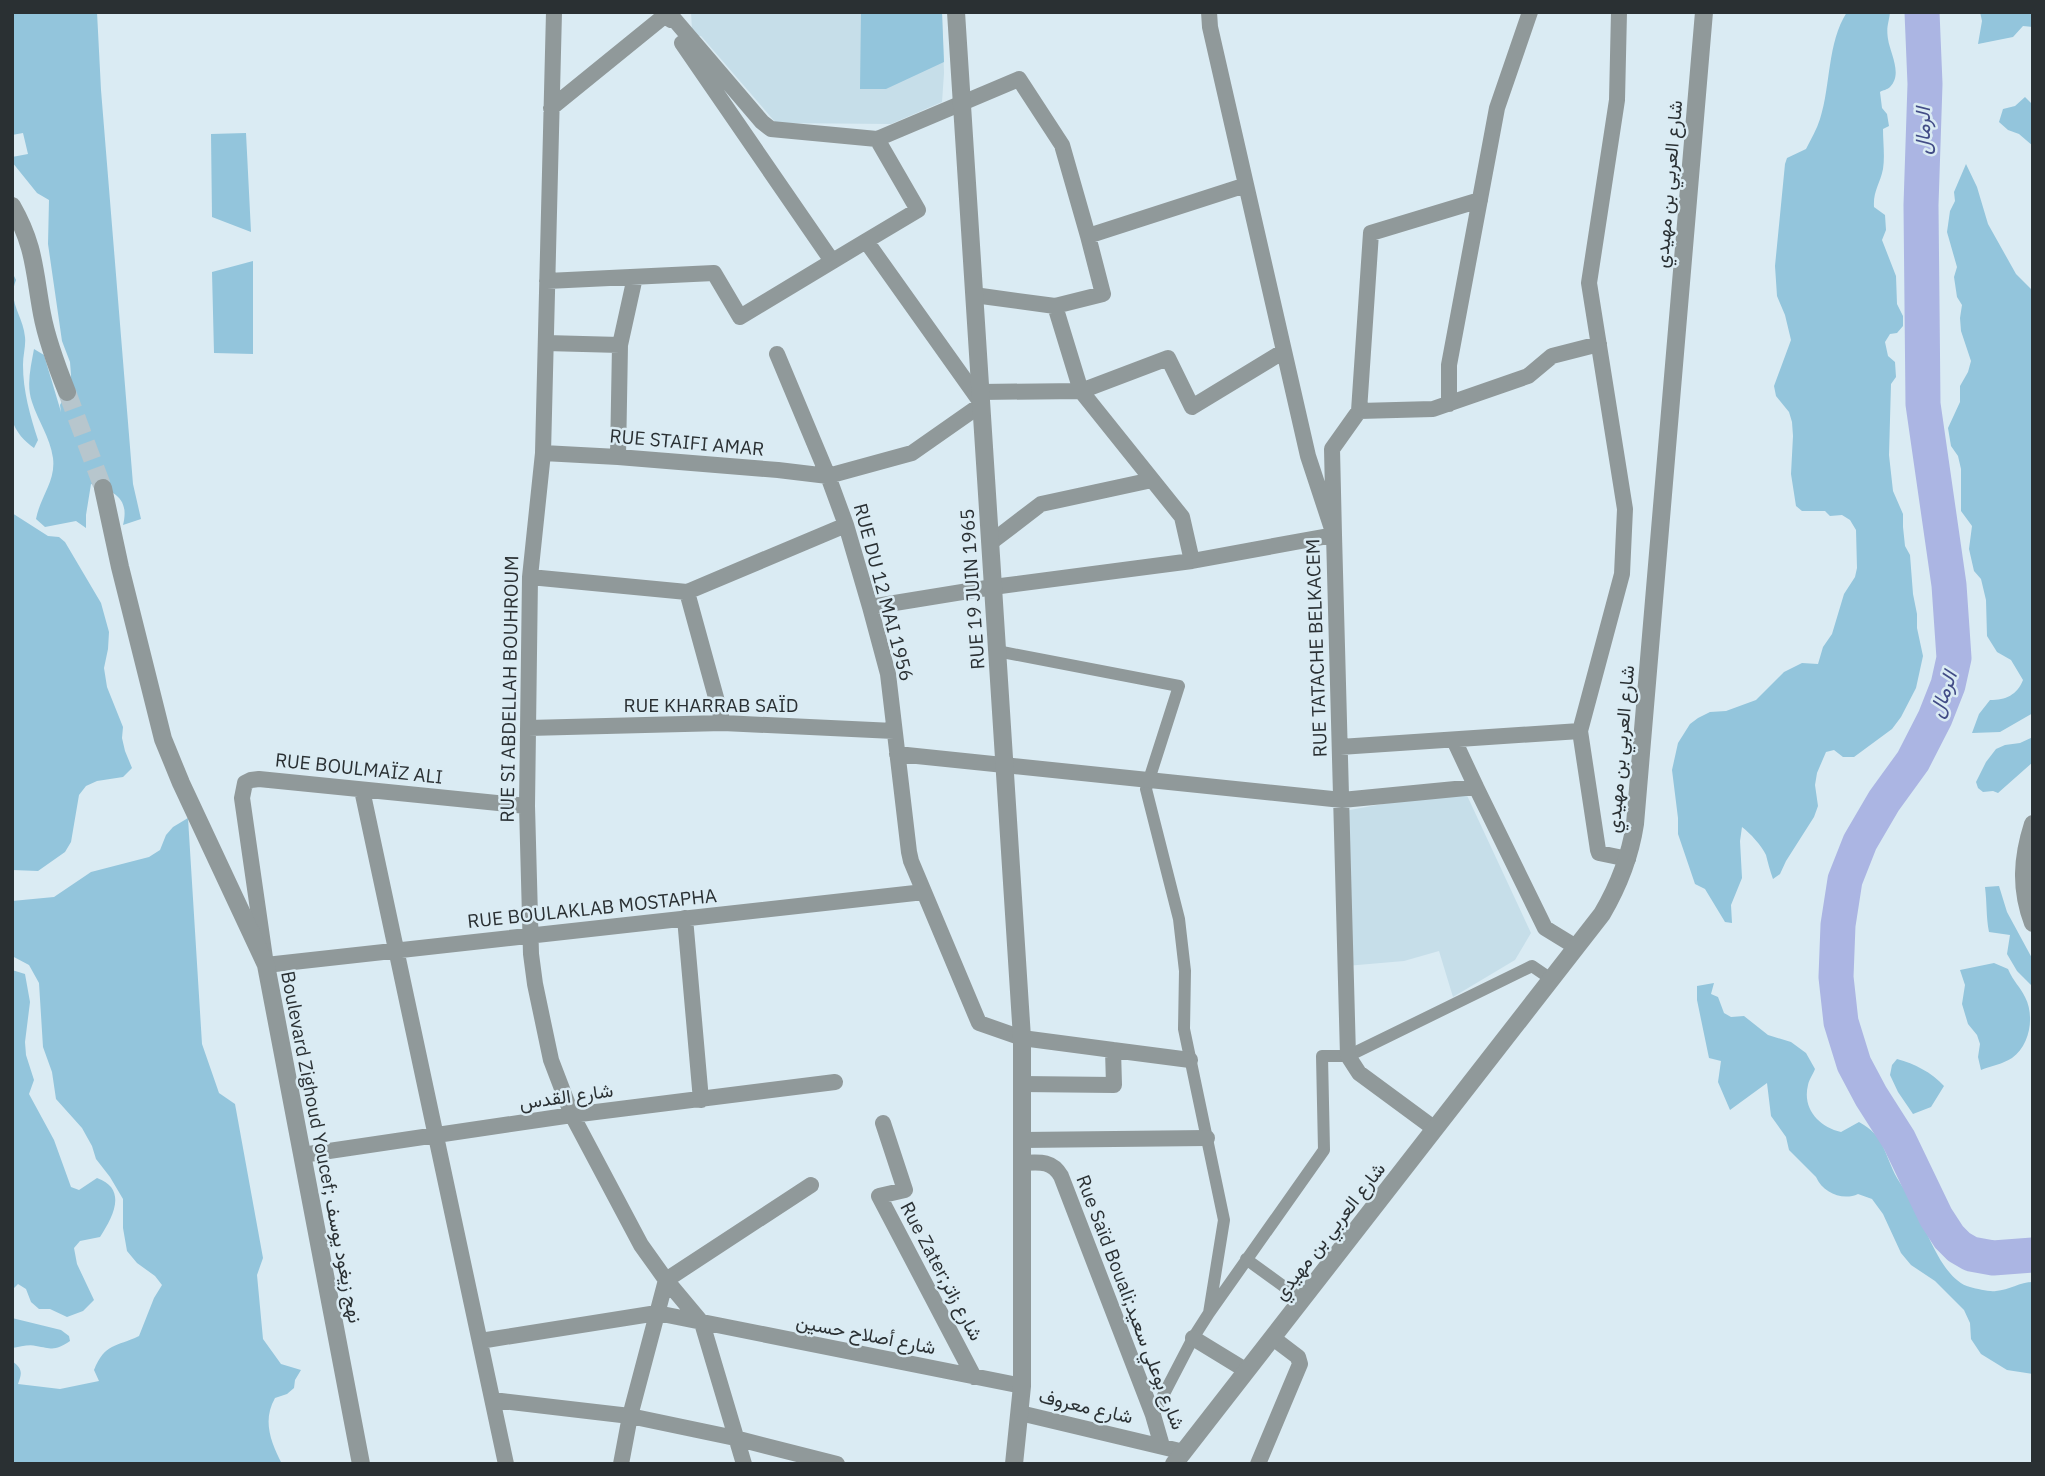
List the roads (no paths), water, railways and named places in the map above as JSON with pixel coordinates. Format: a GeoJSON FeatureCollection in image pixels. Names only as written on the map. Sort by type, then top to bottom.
{"type":"FeatureCollection","features":[{"type":"Feature","properties":{"kind":"street","name":"RUE SI ABDELLAH BOUHROUM"},"geometry":{"type":"LineString","coordinates":[[554,12],[543,453],[530,576],[527,806],[531,954],[551,1060],[572,1115],[641,1245],[702,1323]]}},
{"type":"Feature","properties":{"kind":"street"},"geometry":{"type":"LineString","coordinates":[[551,108],[668,12]]}},
{"type":"Feature","properties":{"kind":"street"},"geometry":{"type":"LineString","coordinates":[[668,12],[762,122],[771,129],[877,139],[1019,79],[1062,145],[1103,293],[1055,306],[974,295]]}},
{"type":"Feature","properties":{"kind":"street"},"geometry":{"type":"LineString","coordinates":[[668,12],[678,37],[832,261]]}},
{"type":"Feature","properties":{"kind":"street","name":"RUE 19 JUIN 1965"},"geometry":{"type":"LineString","coordinates":[[956,12],[1022,1038],[1022,1386],[1014,1464]]}},
{"type":"Feature","properties":{"kind":"street","name":"RUE TATACHE BELKACEM"},"geometry":{"type":"LineString","coordinates":[[1209,12],[1210,27],[1308,456],[1335,535],[1348,1056]]}},
{"type":"Feature","properties":{"kind":"street"},"geometry":{"type":"LineString","coordinates":[[1450,404],[1449,365],[1497,108],[1530,12]]}},
{"type":"Feature","properties":{"kind":"street"},"geometry":{"type":"LineString","coordinates":[[1619,12],[1617,100],[1590,283],[1625,509],[1622,574],[1580,731],[1599,853],[1628,859]]}},
{"type":"Feature","properties":{"kind":"street","name":"شارع العربي بن مهيدي"},"geometry":{"type":"LineString","coordinates":[[1179,1458],[1576,947],[1609,902],[1628,859],[1635,824],[1704,12]]}},
{"type":"Feature","properties":{"kind":"street"},"geometry":{"type":"LineString","coordinates":[[547,281],[714,273],[740,317],[918,209],[877,139]]}},
{"type":"Feature","properties":{"kind":"street"},"geometry":{"type":"LineString","coordinates":[[1088,236],[1246,185]]}},
{"type":"Feature","properties":{"kind":"street"},"geometry":{"type":"LineString","coordinates":[[870,607],[993,587],[1192,561],[1335,535],[1332,449],[1359,411],[1371,233],[1480,200]]}},
{"type":"Feature","properties":{"kind":"street"},"geometry":{"type":"LineString","coordinates":[[12,206],[30,244],[47,335],[67,392]]}},
{"type":"Feature","properties":{"kind":"street"},"geometry":{"type":"LineString","coordinates":[[866,241],[981,398]]}},
{"type":"Feature","properties":{"kind":"street"},"geometry":{"type":"LineString","coordinates":[[618,457],[620,345],[635,277]]}},
{"type":"Feature","properties":{"kind":"street"},"geometry":{"type":"LineString","coordinates":[[1055,306],[1082,391],[1182,517],[1192,561]]}},
{"type":"Feature","properties":{"kind":"street"},"geometry":{"type":"LineString","coordinates":[[546,343],[620,345]]}},
{"type":"Feature","properties":{"kind":"street"},"geometry":{"type":"LineString","coordinates":[[1359,411],[1433,409],[1528,376],[1552,356],[1599,344]]}},
{"type":"Feature","properties":{"kind":"street"},"geometry":{"type":"LineString","coordinates":[[828,476],[912,453],[981,398],[1082,391],[1168,358],[1192,407],[1284,351]]}},
{"type":"Feature","properties":{"kind":"street","name":"RUE DU 12 MAI 1956"},"geometry":{"type":"LineString","coordinates":[[777,354],[846,525],[888,674],[909,852],[979,1023],[1022,1038],[1190,1059]]}},
{"type":"Feature","properties":{"kind":"street","name":"RUE STAIFI AMAR"},"geometry":{"type":"LineString","coordinates":[[543,453],[828,476]]}},
{"type":"Feature","properties":{"kind":"street"},"geometry":{"type":"LineString","coordinates":[[990,542],[1041,504],[1152,480]]}},
{"type":"Feature","properties":{"kind":"street","name":"Boulevard Zighoud Youcef; نهج زيغود يوسف"},"geometry":{"type":"LineString","coordinates":[[103,488],[163,739],[266,965],[361,1464]]}},
{"type":"Feature","properties":{"kind":"street"},"geometry":{"type":"LineString","coordinates":[[530,576],[687,592],[846,525]]}},
{"type":"Feature","properties":{"kind":"street"},"geometry":{"type":"LineString","coordinates":[[687,592],[723,723]]}},
{"type":"Feature","properties":{"kind":"street"},"geometry":{"type":"LineString","coordinates":[[997,651],[1179,686],[1146,789],[1179,919],[1185,971],[1184,1029],[1224,1220],[1209,1313]]}},
{"type":"Feature","properties":{"kind":"street","name":"RUE KHARRAB SAÏD"},"geometry":{"type":"LineString","coordinates":[[528,728],[723,723],[894,731]]}},
{"type":"Feature","properties":{"kind":"street"},"geometry":{"type":"LineString","coordinates":[[1340,747],[1580,731]]}},
{"type":"Feature","properties":{"kind":"street"},"geometry":{"type":"LineString","coordinates":[[1454,740],[1545,928],[1576,947]]}},
{"type":"Feature","properties":{"kind":"street"},"geometry":{"type":"LineString","coordinates":[[897,754],[1342,800],[1476,787]]}},
{"type":"Feature","properties":{"kind":"street","name":"RUE BOULMAÏZ ALI"},"geometry":{"type":"LineString","coordinates":[[266,965],[242,798],[245,783],[258,779],[527,806]]}},
{"type":"Feature","properties":{"kind":"street"},"geometry":{"type":"LineString","coordinates":[[362,790],[506,1464]]}},
{"type":"Feature","properties":{"kind":"street"},"geometry":{"type":"LineString","coordinates":[[2033,824],[2024,856],[2023,880],[2026,905],[2033,923]]}},
{"type":"Feature","properties":{"kind":"street","name":"RUE BOULAKLAB MOSTAPHA"},"geometry":{"type":"LineString","coordinates":[[266,965],[924,892]]}},
{"type":"Feature","properties":{"kind":"street"},"geometry":{"type":"LineString","coordinates":[[685,918],[701,1100]]}},
{"type":"Feature","properties":{"kind":"street"},"geometry":{"type":"LineString","coordinates":[[1153,1415],[1209,1313],[1324,1150],[1322,1056],[1348,1056],[1532,966],[1551,979]]}},
{"type":"Feature","properties":{"kind":"street"},"geometry":{"type":"LineString","coordinates":[[1022,1084],[1114,1085],[1113,1049]]}},
{"type":"Feature","properties":{"kind":"street"},"geometry":{"type":"LineString","coordinates":[[1348,1056],[1359,1073],[1435,1129]]}},
{"type":"Feature","properties":{"kind":"street","name":"شارع القدس"},"geometry":{"type":"LineString","coordinates":[[302,1155],[572,1115],[835,1082]]}},
{"type":"Feature","properties":{"kind":"street","name":"Rue Zater;شارع زاتر"},"geometry":{"type":"LineString","coordinates":[[883,1123],[905,1190],[879,1196],[974,1377]]}},
{"type":"Feature","properties":{"kind":"street"},"geometry":{"type":"LineString","coordinates":[[1022,1140],[1207,1138]]}},
{"type":"Feature","properties":{"kind":"street","name":"Rue Saïd Bouali;شارع بوعلي سعيد"},"geometry":{"type":"LineString","coordinates":[[1022,1163],[1047,1163],[1059,1172],[1153,1415],[1162,1446]]}},
{"type":"Feature","properties":{"kind":"street"},"geometry":{"type":"LineString","coordinates":[[621,1464],[630,1416],[666,1280],[811,1185]]}},
{"type":"Feature","properties":{"kind":"street"},"geometry":{"type":"LineString","coordinates":[[1246,1259],[1301,1299]]}},
{"type":"Feature","properties":{"kind":"street"},"geometry":{"type":"LineString","coordinates":[[480,1341],[657,1313],[702,1323],[744,1464]]}},
{"type":"Feature","properties":{"kind":"street","name":"شارع أصلاح حسين"},"geometry":{"type":"LineString","coordinates":[[702,1323],[1022,1386]]}},
{"type":"Feature","properties":{"kind":"street"},"geometry":{"type":"LineString","coordinates":[[1193,1338],[1247,1371]]}},
{"type":"Feature","properties":{"kind":"street"},"geometry":{"type":"LineString","coordinates":[[1258,1464],[1300,1364],[1300,1359],[1295,1354],[1273,1338]]}},
{"type":"Feature","properties":{"kind":"street"},"geometry":{"type":"LineString","coordinates":[[493,1400],[630,1416],[735,1438],[837,1464]]}},
{"type":"Feature","properties":{"kind":"street","name":"شارع معروف"},"geometry":{"type":"LineString","coordinates":[[1020,1413],[1162,1446],[1179,1458]]}},
{"type":"Feature","properties":{"kind":"waterway","name":"الرمال"},"geometry":{"type":"LineString","coordinates":[[1922,12],[1925,84],[1921,205],[1923,404],[1949,585],[1954,658],[1948,685],[1935,718],[1913,761],[1884,801],[1860,842],[1845,880],[1838,925],[1836,977],[1841,1022],[1854,1064],[1899,1140],[1936,1217],[1949,1237],[1971,1254],[1993,1258],[2033,1255]]}},
{"type":"Feature","properties":{"kind":"tunnel"},"geometry":{"type":"LineString","coordinates":[[67,392],[103,488]]}}]}
